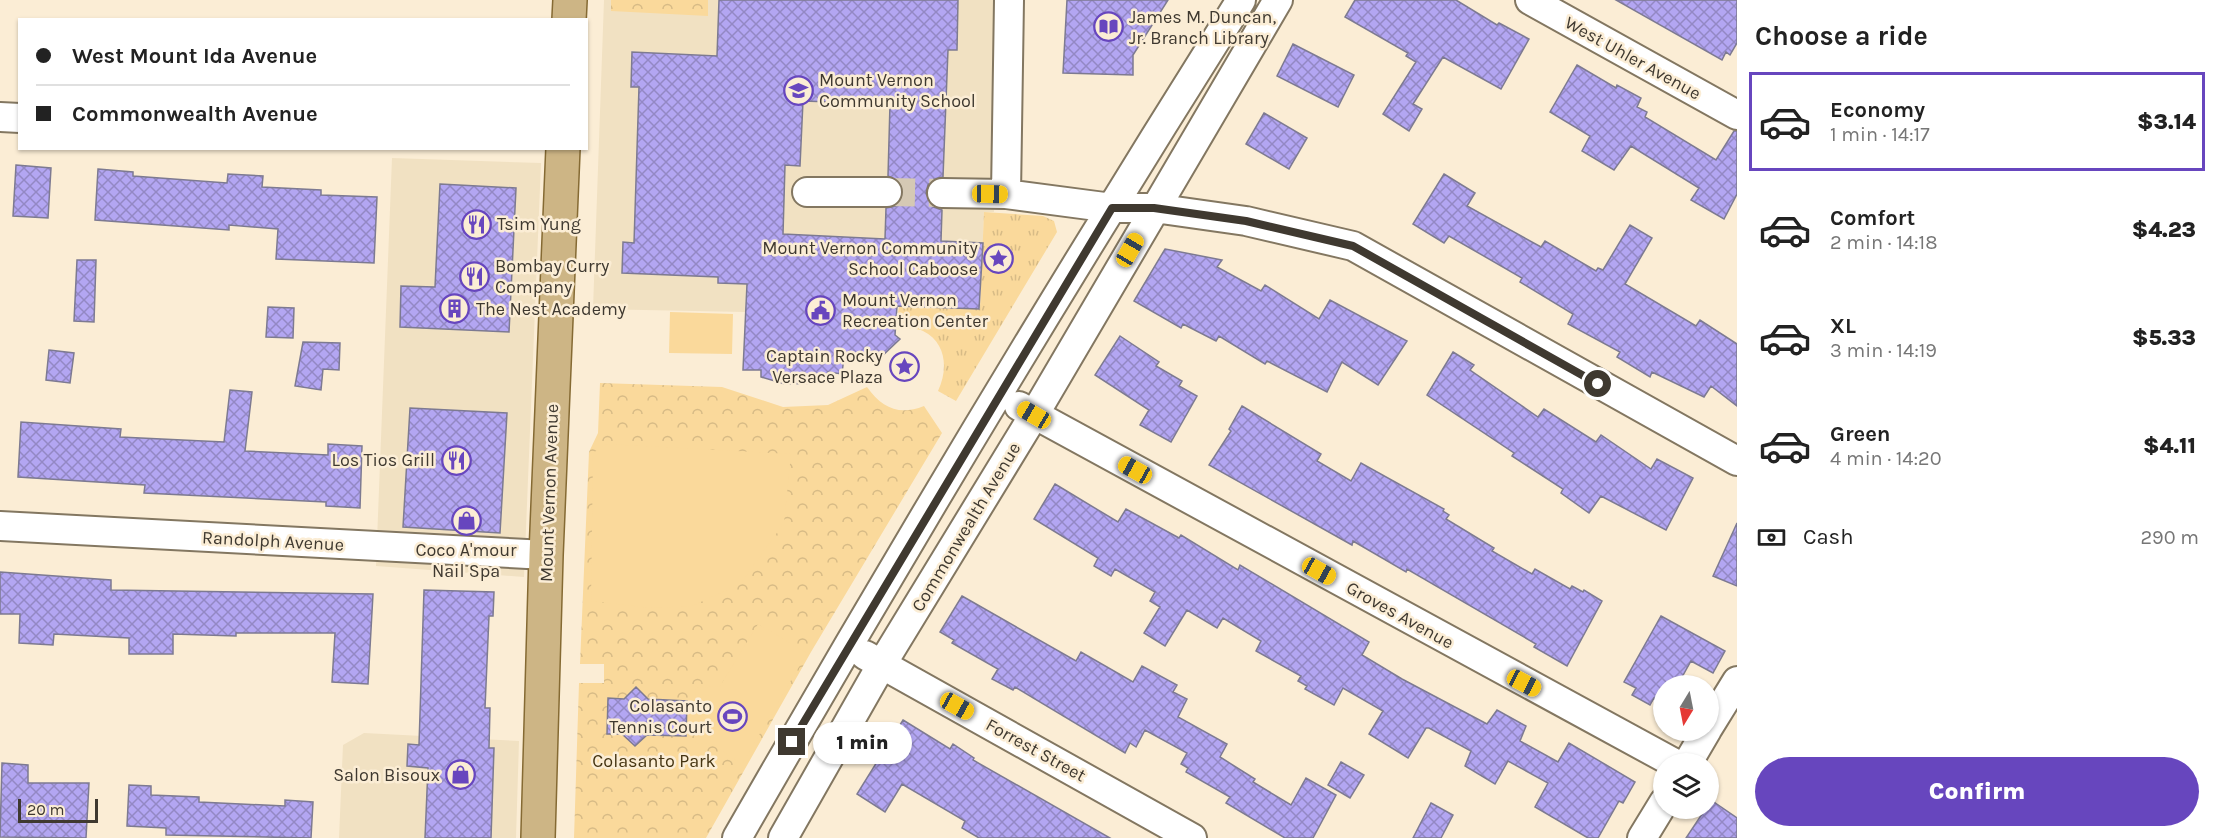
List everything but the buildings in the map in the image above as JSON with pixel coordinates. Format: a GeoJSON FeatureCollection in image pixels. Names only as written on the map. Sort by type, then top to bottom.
{"type":"FeatureCollection","features":[{"type":"Feature","properties":{"kind":"main road"},"geometry":{"type":"LineString","coordinates":[[569,18],[570,0]]}},
{"type":"Feature","properties":{"kind":"main road","name":"Mount Vernon Avenue"},"geometry":{"type":"LineString","coordinates":[[538,838],[546,555],[563,150]]}},
{"type":"Feature","properties":{"kind":"street"},"geometry":{"type":"LineString","coordinates":[[1006,194],[1009,0]]}},
{"type":"Feature","properties":{"kind":"street"},"geometry":{"type":"LineString","coordinates":[[737,838],[847,646],[1112,208],[1241,0]]}},
{"type":"Feature","properties":{"kind":"street","name":"Commonwealth Avenue"},"geometry":{"type":"LineString","coordinates":[[783,838],[882,664],[1034,415],[1278,0]]}},
{"type":"Feature","properties":{"kind":"street","name":"West Uhler Avenue"},"geometry":{"type":"LineString","coordinates":[[1530,0],[1737,115]]}},
{"type":"Feature","properties":{"kind":"street"},"geometry":{"type":"LineString","coordinates":[[0,117],[18,118]]}},
{"type":"Feature","properties":{"kind":"street"},"geometry":{"type":"LineString","coordinates":[[807,192],[887,192]]}},
{"type":"Feature","properties":{"kind":"street"},"geometry":{"type":"LineString","coordinates":[[942,193],[1006,194],[1112,208],[1154,208],[1246,221],[1353,246],[1737,461]]}},
{"type":"Feature","properties":{"kind":"street","name":"Groves Avenue"},"geometry":{"type":"LineString","coordinates":[[999,394],[1656,753]]}},
{"type":"Feature","properties":{"kind":"street","name":"Randolph Avenue"},"geometry":{"type":"LineString","coordinates":[[0,526],[546,555]]}},
{"type":"Feature","properties":{"kind":"street","name":"Forrest Street"},"geometry":{"type":"LineString","coordinates":[[847,646],[1192,838]]}},
{"type":"Feature","properties":{"kind":"street"},"geometry":{"type":"LineString","coordinates":[[1719,711],[1737,681]]}},
{"type":"Feature","properties":{"kind":"street"},"geometry":{"type":"LineString","coordinates":[[1642,838],[1654,819]]}},
{"type":"Feature","properties":{"kind":"shaded area","name":"Mount Vernon Community School"},"geometry":{"type":"Polygon","coordinates":[[[604,0],[997,0],[994,212],[984,212],[983,243],[749,233],[745,312],[593,309],[604,0]]]}},
{"type":"Feature","properties":{"kind":"shaded area"},"geometry":{"type":"Polygon","coordinates":[[[392,158],[541,163],[524,577],[376,566],[392,158]]]}},
{"type":"Feature","properties":{"kind":"shaded area"},"geometry":{"type":"Polygon","coordinates":[[[364,733],[519,741],[516,838],[339,838],[343,745],[364,733]]]}},
{"type":"Feature","properties":{"kind":"green space"},"geometry":{"type":"Polygon","coordinates":[[[611,0],[708,0],[708,16],[611,11],[611,0]]]}},
{"type":"Feature","properties":{"kind":"green space"},"geometry":{"type":"Polygon","coordinates":[[[984,212],[1043,216],[1054,221],[1057,232],[956,401],[938,391],[944,366],[937,342],[920,330],[895,328],[899,307],[980,309],[984,212]]]}},
{"type":"Feature","properties":{"kind":"green space"},"geometry":{"type":"Polygon","coordinates":[[[670,312],[733,314],[732,354],[669,353],[670,312]]]}},
{"type":"Feature","properties":{"kind":"green space","name":"Colasanto Park"},"geometry":{"type":"Polygon","coordinates":[[[600,383],[722,387],[783,407],[828,405],[867,387],[879,400],[892,408],[907,410],[924,406],[942,433],[811,652],[706,838],[574,838],[579,683],[604,683],[604,664],[580,664],[589,452],[598,433],[600,383]]]}},
{"type":"Feature","properties":{"kind":"green space"},"geometry":{"type":"Polygon","coordinates":[[[606,444],[791,454],[784,523],[740,584],[692,606],[651,608],[591,601],[593,453],[606,444]]]}},
{"type":"Feature","properties":{"kind":"green space","name":"Colasanto Tennis Court"},"geometry":{"type":"Polygon","coordinates":[[[758,624],[807,653],[742,764],[711,744],[695,743],[696,688],[720,686],[758,624]]]}},
{"type":"Feature","properties":{"kind":"tunnel"},"geometry":{"type":"LineString","coordinates":[[887,192],[942,193]]}},
{"type":"Feature","properties":{"kind":"place","name":"James M. Duncan, Jr. Branch Library"},"geometry":{"type":"Point","coordinates":[1108,27]}},
{"type":"Feature","properties":{"kind":"place","name":"Mount Vernon Community School"},"geometry":{"type":"Point","coordinates":[798,90]}},
{"type":"Feature","properties":{"kind":"place","name":"Tsim Yung"},"geometry":{"type":"Point","coordinates":[476,224]}},
{"type":"Feature","properties":{"kind":"place","name":"Mount Vernon Community School Caboose"},"geometry":{"type":"Point","coordinates":[999,258]}},
{"type":"Feature","properties":{"kind":"place","name":"Bombay Curry Company"},"geometry":{"type":"Point","coordinates":[474,276]}},
{"type":"Feature","properties":{"kind":"place","name":"The Nest Academy"},"geometry":{"type":"Point","coordinates":[455,309]}},
{"type":"Feature","properties":{"kind":"place","name":"Mount Vernon Recreation Center"},"geometry":{"type":"Point","coordinates":[821,310]}},
{"type":"Feature","properties":{"kind":"place","name":"Captain Rocky Versace Plaza"},"geometry":{"type":"Point","coordinates":[904,366]}},
{"type":"Feature","properties":{"kind":"place","name":"Los Tios Grill"},"geometry":{"type":"Point","coordinates":[456,460]}},
{"type":"Feature","properties":{"kind":"place","name":"Coco A'mour Nail Spa"},"geometry":{"type":"Point","coordinates":[466,521]}},
{"type":"Feature","properties":{"kind":"place","name":"Colasanto Tennis Court"},"geometry":{"type":"Point","coordinates":[733,716]}},
{"type":"Feature","properties":{"kind":"place","name":"Salon Bisoux"},"geometry":{"type":"Point","coordinates":[461,775]}},
{"type":"Feature","properties":{"kind":"route"},"geometry":{"type":"LineString","coordinates":[[792,742],[847,646],[1112,208],[1154,208],[1246,221],[1353,246],[1598,384]]}}]}
